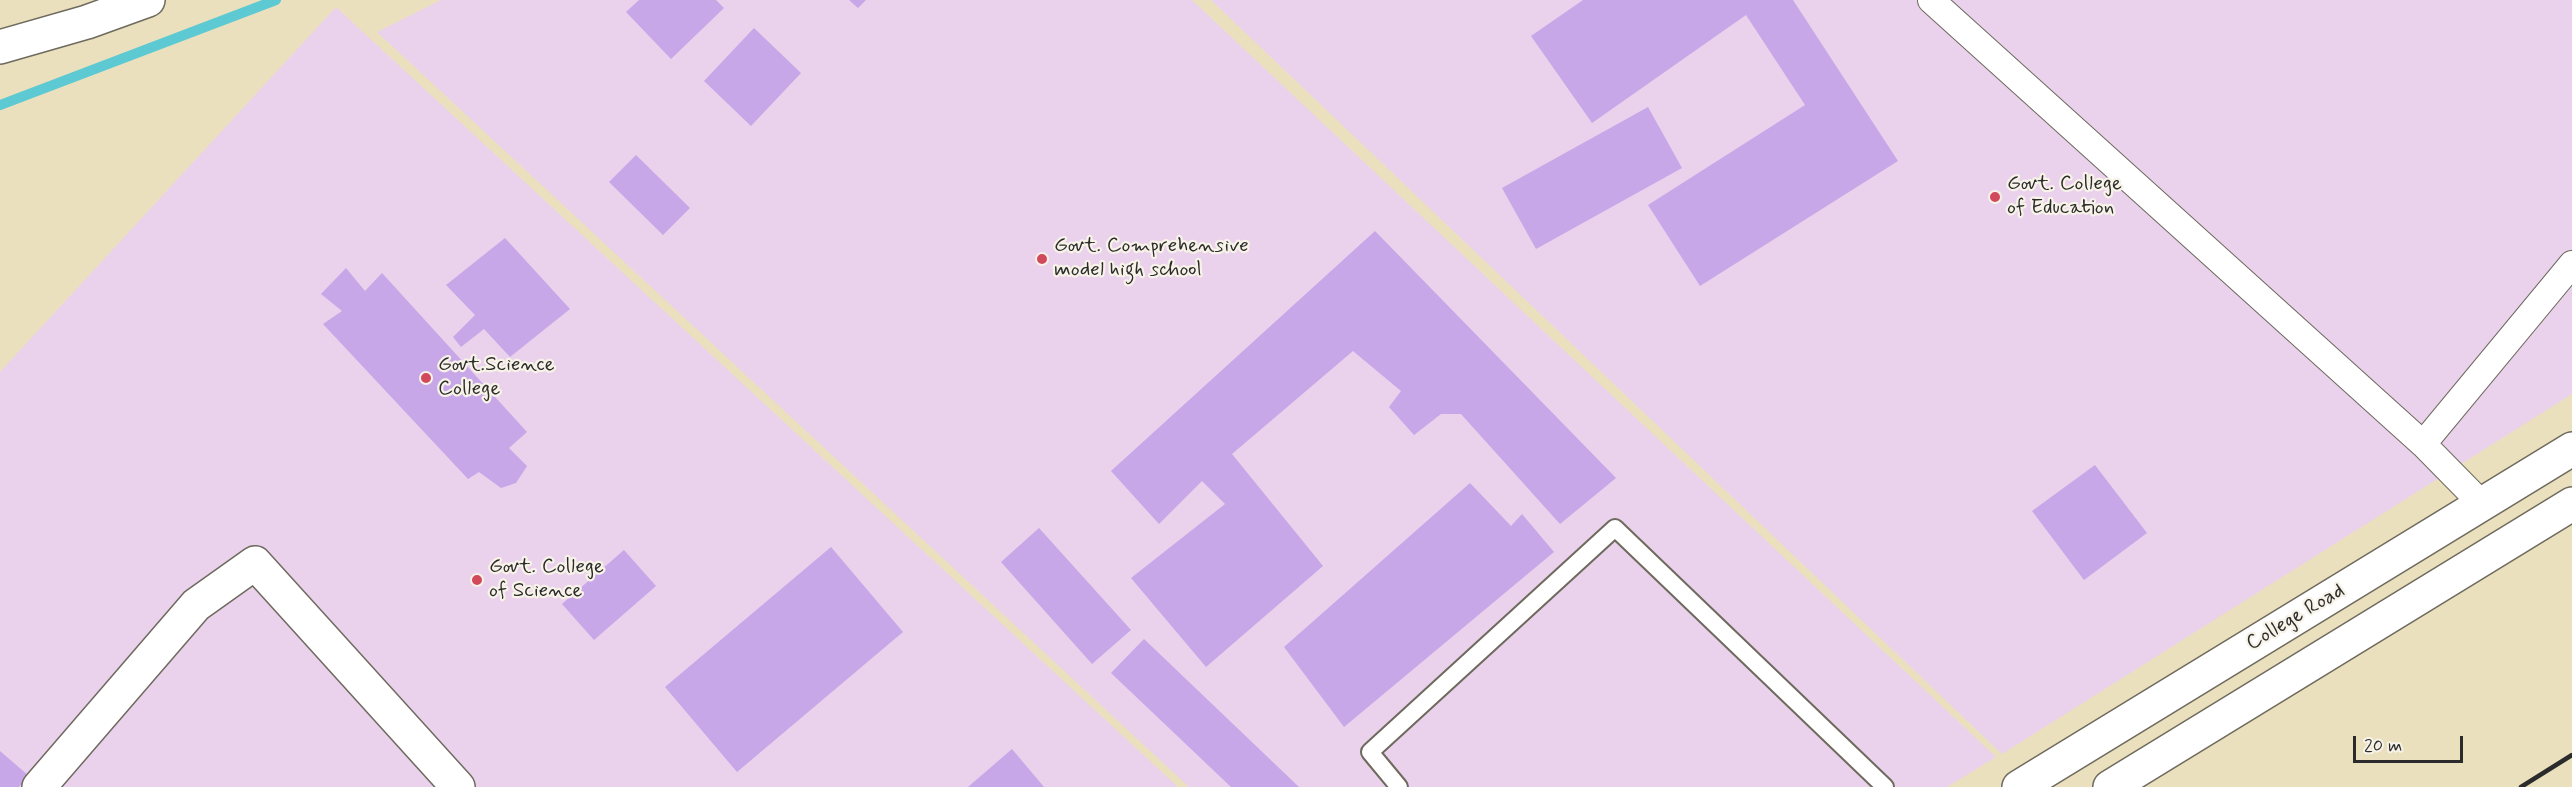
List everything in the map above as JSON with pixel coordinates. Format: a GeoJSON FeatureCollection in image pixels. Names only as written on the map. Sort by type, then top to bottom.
{"type":"FeatureCollection","features":[{"type":"Feature","properties":{"kind":"main road"},"geometry":{"type":"LineString","coordinates":[[0,47],[87,22],[148,0]]}},
{"type":"Feature","properties":{"kind":"main road","name":"College Road"},"geometry":{"type":"LineString","coordinates":[[2019,787],[2572,449]]}},
{"type":"Feature","properties":{"kind":"main road"},"geometry":{"type":"LineString","coordinates":[[2110,787],[2572,504]]}},
{"type":"Feature","properties":{"kind":"main road"},"geometry":{"type":"LineString","coordinates":[[39,787],[196,605],[255,562],[458,787]]}},
{"type":"Feature","properties":{"kind":"street"},"geometry":{"type":"LineString","coordinates":[[1931,0],[2423,444],[2482,504]]}},
{"type":"Feature","properties":{"kind":"street"},"geometry":{"type":"LineString","coordinates":[[2423,444],[2572,264]]}},
{"type":"Feature","properties":{"kind":"lane"},"geometry":{"type":"LineString","coordinates":[[1399,787],[1370,752],[1615,528],[1885,787]]}},
{"type":"Feature","properties":{"kind":"shaded area","name":"Govt. Comprehensive model high school"},"geometry":{"type":"Polygon","coordinates":[[[441,0],[1192,0],[1996,757],[1947,787],[1189,787],[377,32],[441,0]]]}},
{"type":"Feature","properties":{"kind":"shaded area","name":"Govt. College of Education"},"geometry":{"type":"Polygon","coordinates":[[[1211,0],[2572,0],[2572,394],[2002,754],[1211,0]]]}},
{"type":"Feature","properties":{"kind":"shaded area","name":"Govt. College of Science"},"geometry":{"type":"Polygon","coordinates":[[[336,7],[1178,787],[0,787],[0,372],[336,7]]]}},
{"type":"Feature","properties":{"kind":"building"},"geometry":{"type":"Polygon","coordinates":[[[639,0],[716,0],[724,8],[671,59],[626,12],[639,0]]]}},
{"type":"Feature","properties":{"kind":"building"},"geometry":{"type":"Polygon","coordinates":[[[849,0],[866,0],[858,8],[849,0]]]}},
{"type":"Feature","properties":{"kind":"building"},"geometry":{"type":"Polygon","coordinates":[[[1583,0],[1793,0],[1898,161],[1700,286],[1648,205],[1805,105],[1746,15],[1592,123],[1531,36],[1583,0]]]}},
{"type":"Feature","properties":{"kind":"building"},"geometry":{"type":"Polygon","coordinates":[[[754,28],[801,73],[751,126],[704,81],[754,28]]]}},
{"type":"Feature","properties":{"kind":"building"},"geometry":{"type":"Polygon","coordinates":[[[1648,107],[1682,168],[1536,249],[1502,188],[1648,107]]]}},
{"type":"Feature","properties":{"kind":"building"},"geometry":{"type":"Polygon","coordinates":[[[636,155],[690,208],[663,235],[609,182],[636,155]]]}},
{"type":"Feature","properties":{"kind":"building"},"geometry":{"type":"Polygon","coordinates":[[[1375,231],[1616,478],[1560,524],[1461,414],[1441,414],[1414,435],[1389,407],[1401,391],[1353,351],[1232,454],[1323,566],[1206,667],[1131,578],[1225,504],[1202,481],[1159,524],[1111,471],[1375,231]]]}},
{"type":"Feature","properties":{"kind":"building","name":"Govt.Science College"},"geometry":{"type":"Polygon","coordinates":[[[505,238],[570,309],[510,357],[484,329],[461,347],[453,337],[475,315],[446,285],[505,238]]]}},
{"type":"Feature","properties":{"kind":"building","name":"Govt.Science College"},"geometry":{"type":"Polygon","coordinates":[[[346,268],[365,291],[382,273],[527,432],[509,448],[527,466],[516,483],[501,488],[479,472],[468,479],[323,324],[342,311],[321,294],[346,268]]]}},
{"type":"Feature","properties":{"kind":"building"},"geometry":{"type":"Polygon","coordinates":[[[2095,465],[2147,533],[2084,580],[2032,511],[2095,465]]]}},
{"type":"Feature","properties":{"kind":"building"},"geometry":{"type":"Polygon","coordinates":[[[1470,483],[1511,526],[1522,514],[1554,552],[1344,727],[1284,647],[1470,483]]]}},
{"type":"Feature","properties":{"kind":"building"},"geometry":{"type":"Polygon","coordinates":[[[1039,528],[1131,630],[1092,664],[1001,562],[1039,528]]]}},
{"type":"Feature","properties":{"kind":"building"},"geometry":{"type":"Polygon","coordinates":[[[831,547],[903,632],[737,772],[665,687],[831,547]]]}},
{"type":"Feature","properties":{"kind":"building"},"geometry":{"type":"Polygon","coordinates":[[[624,550],[656,586],[594,640],[562,604],[624,550]]]}},
{"type":"Feature","properties":{"kind":"building"},"geometry":{"type":"Polygon","coordinates":[[[1144,639],[1299,787],[1231,787],[1111,673],[1144,639]]]}},
{"type":"Feature","properties":{"kind":"building"},"geometry":{"type":"Polygon","coordinates":[[[1012,749],[1044,787],[968,787],[1012,749]]]}},
{"type":"Feature","properties":{"kind":"building"},"geometry":{"type":"Polygon","coordinates":[[[0,751],[29,776],[19,787],[0,787],[0,751]]]}},
{"type":"Feature","properties":{"kind":"waterway"},"geometry":{"type":"LineString","coordinates":[[0,105],[276,0]]}},
{"type":"Feature","properties":{"kind":"railway"},"geometry":{"type":"LineString","coordinates":[[2521,787],[2572,755]]}},
{"type":"Feature","properties":{"kind":"place","name":"Govt. College of Education"},"geometry":{"type":"Point","coordinates":[1995,197]}},
{"type":"Feature","properties":{"kind":"place","name":"Govt. Comprehensive model high school"},"geometry":{"type":"Point","coordinates":[1042,259]}},
{"type":"Feature","properties":{"kind":"place","name":"Govt.Science College"},"geometry":{"type":"Point","coordinates":[426,378]}},
{"type":"Feature","properties":{"kind":"place","name":"Govt. College of Science"},"geometry":{"type":"Point","coordinates":[477,580]}}]}
